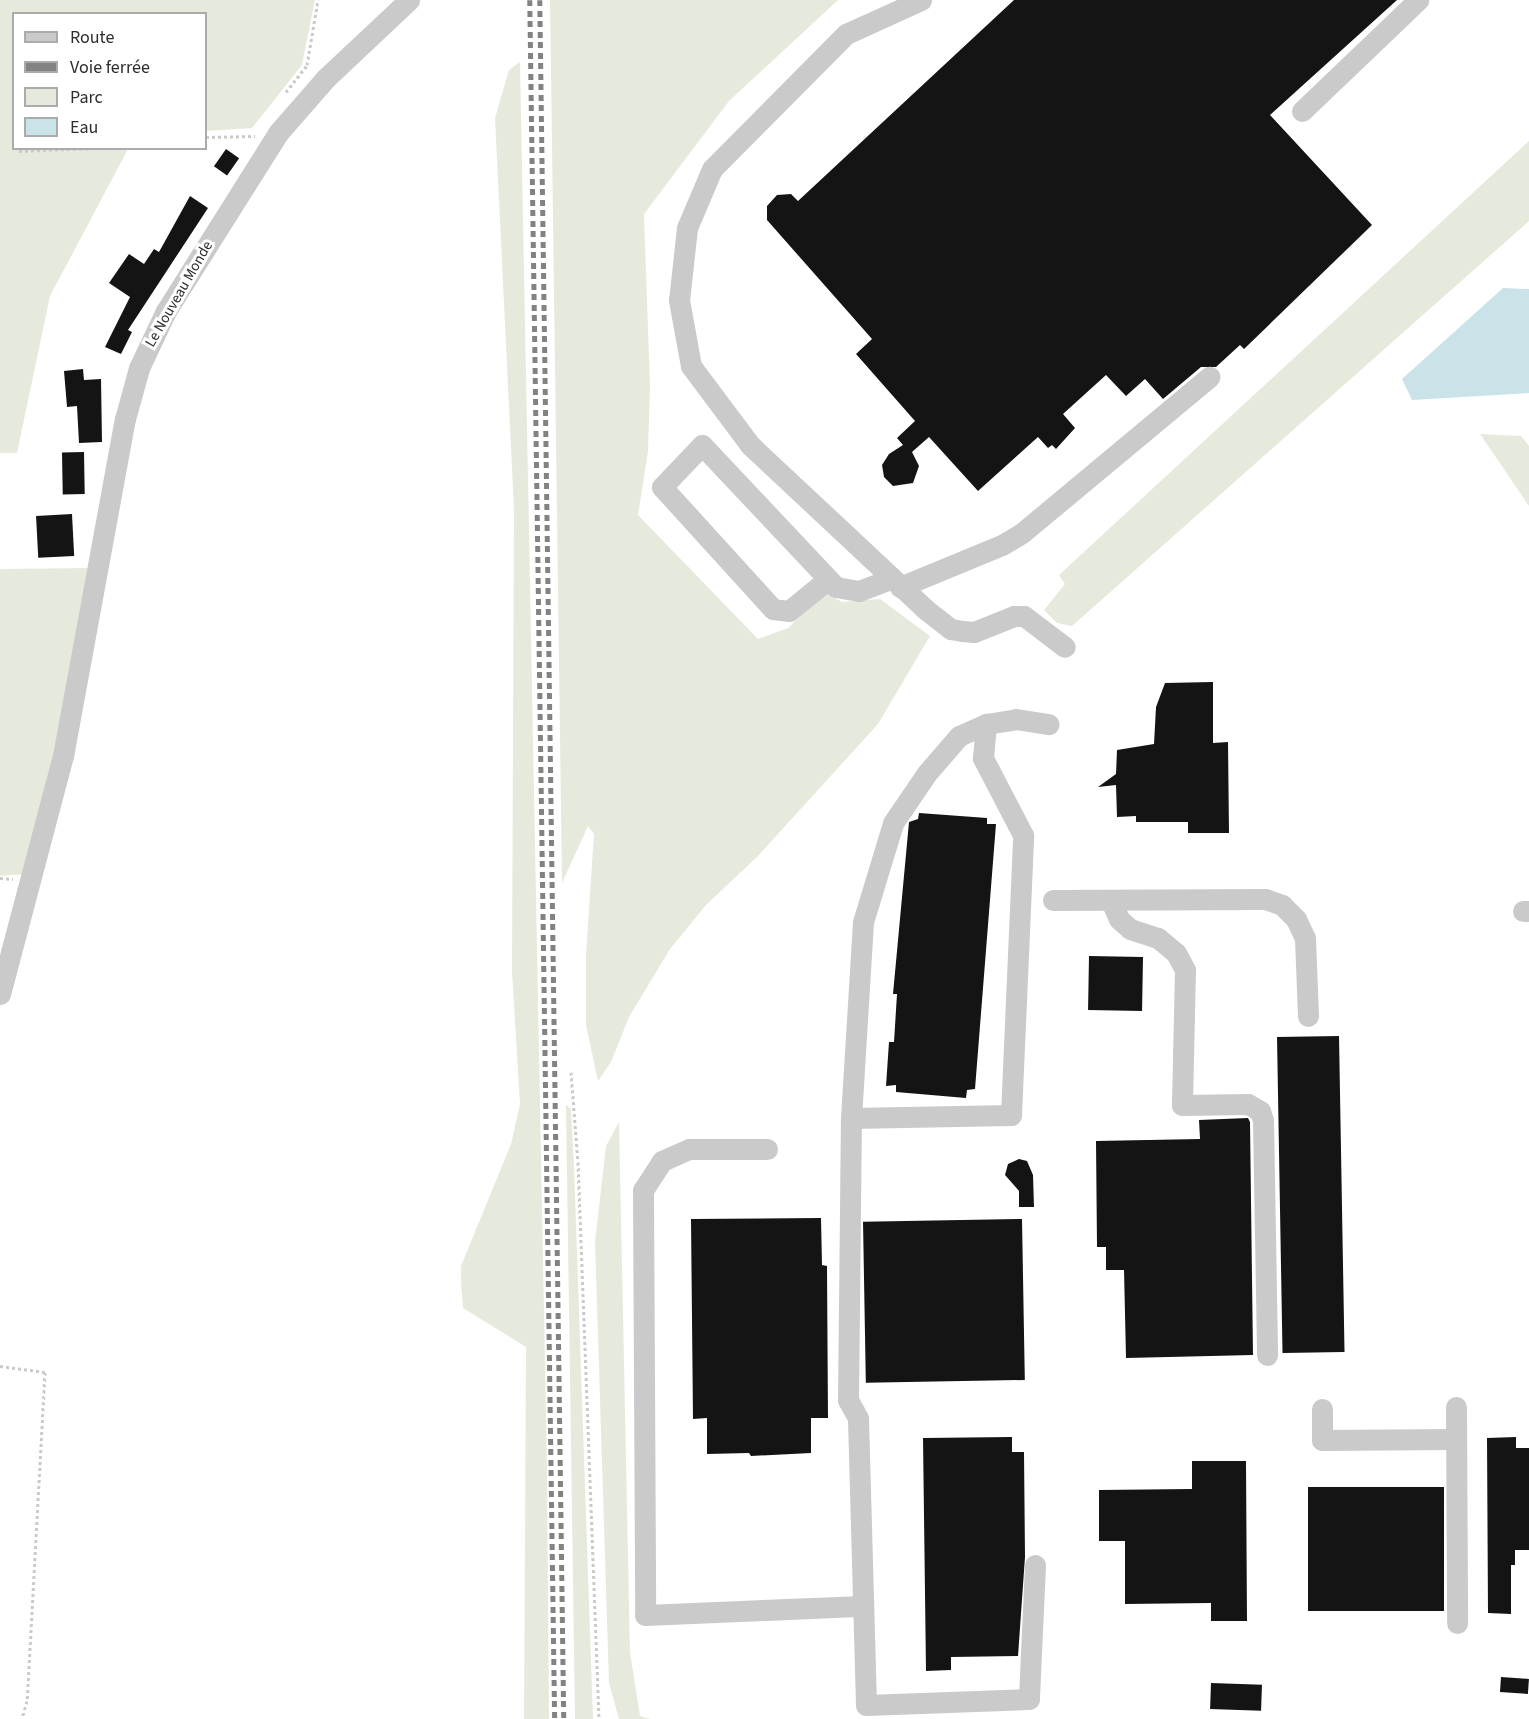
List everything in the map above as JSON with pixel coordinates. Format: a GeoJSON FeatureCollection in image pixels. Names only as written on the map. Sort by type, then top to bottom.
{"type":"FeatureCollection","features":[{"type":"Feature","properties":{"kind":"street","name":"Le Nouveau Monde"},"geometry":{"type":"LineString","coordinates":[[0,994],[63,756],[125,419],[139,368],[166,311],[269,130],[409,0]]}},
{"type":"Feature","properties":{"kind":"street"},"geometry":{"type":"LineString","coordinates":[[921,0],[846,34],[712,169],[687,228],[679,300],[692,366],[750,445],[895,583],[951,629],[974,632],[1014,616],[1024,616],[1065,647]]}},
{"type":"Feature","properties":{"kind":"street"},"geometry":{"type":"LineString","coordinates":[[1302,111],[1418,0]]}},
{"type":"Feature","properties":{"kind":"street"},"geometry":{"type":"LineString","coordinates":[[827,580],[789,611],[773,609],[662,487],[702,445],[827,580],[842,590],[859,591],[895,583],[1002,545],[1022,532],[1209,377]]}},
{"type":"Feature","properties":{"kind":"street"},"geometry":{"type":"LineString","coordinates":[[1035,1565],[1029,1699],[866,1705],[858,1419],[848,1400],[851,1118],[863,922],[893,823],[927,773],[959,736],[986,724],[1016,719],[1049,724]]}},
{"type":"Feature","properties":{"kind":"street"},"geometry":{"type":"LineString","coordinates":[[851,1118],[1011,1115],[1023,835],[983,758],[986,724]]}},
{"type":"Feature","properties":{"kind":"street"},"geometry":{"type":"LineString","coordinates":[[1053,900],[1265,899],[1282,905],[1296,919],[1305,938],[1309,957],[1308,1016]]}},
{"type":"Feature","properties":{"kind":"street"},"geometry":{"type":"LineString","coordinates":[[1111,901],[1119,919],[1130,928],[1158,938],[1176,953],[1185,970],[1182,1105],[1248,1104],[1260,1111],[1263,1120],[1267,1355]]}},
{"type":"Feature","properties":{"kind":"street"},"geometry":{"type":"LineString","coordinates":[[767,1149],[689,1149],[662,1161],[644,1190],[645,1615],[863,1606]]}},
{"type":"Feature","properties":{"kind":"street"},"geometry":{"type":"LineString","coordinates":[[1456,1407],[1457,1623]]}},
{"type":"Feature","properties":{"kind":"street"},"geometry":{"type":"LineString","coordinates":[[1322,1409],[1322,1440],[1456,1438]]}},
{"type":"Feature","properties":{"kind":"path"},"geometry":{"type":"LineString","coordinates":[[280,100],[307,65],[318,0]]}},
{"type":"Feature","properties":{"kind":"path"},"geometry":{"type":"LineString","coordinates":[[207,137],[254,136],[269,130]]}},
{"type":"Feature","properties":{"kind":"path"},"geometry":{"type":"LineString","coordinates":[[254,136],[269,130]]}},
{"type":"Feature","properties":{"kind":"path"},"geometry":{"type":"LineString","coordinates":[[19,151],[44,150]]}},
{"type":"Feature","properties":{"kind":"path"},"geometry":{"type":"LineString","coordinates":[[571,1072],[578,1162],[598,1719]]}},
{"type":"Feature","properties":{"kind":"path"},"geometry":{"type":"LineString","coordinates":[[0,1366],[45,1372],[27,1701],[22,1719]]}},
{"type":"Feature","properties":{"kind":"green space"},"geometry":{"type":"Polygon","coordinates":[[[0,0],[315,0],[302,65],[252,128],[207,131],[207,12],[12,12],[12,150],[127,150],[50,296],[17,453],[0,453],[0,0]]]}},
{"type":"Feature","properties":{"kind":"green space"},"geometry":{"type":"Polygon","coordinates":[[[550,0],[838,0],[729,101],[644,214],[650,386],[648,451],[638,515],[758,639],[788,628],[825,592],[842,602],[880,599],[930,636],[878,724],[758,856],[706,905],[670,949],[629,1017],[611,1062],[598,1081],[586,1025],[586,955],[594,834],[588,826],[562,883],[550,0]]]}},
{"type":"Feature","properties":{"kind":"green space"},"geometry":{"type":"Polygon","coordinates":[[[520,62],[547,1469],[549,1719],[524,1719],[526,1347],[463,1308],[461,1283],[461,1266],[511,1144],[520,1104],[512,972],[514,510],[495,118],[509,70],[520,62]]]}},
{"type":"Feature","properties":{"kind":"green space"},"geometry":{"type":"Polygon","coordinates":[[[1529,141],[1529,221],[1072,626],[1057,623],[1044,610],[1065,584],[1059,575],[1529,141]]]}},
{"type":"Feature","properties":{"kind":"green space"},"geometry":{"type":"Polygon","coordinates":[[[1480,434],[1521,436],[1529,446],[1529,506],[1480,434]]]}},
{"type":"Feature","properties":{"kind":"green space"},"geometry":{"type":"Polygon","coordinates":[[[90,568],[51,768],[24,874],[0,876],[0,569],[90,568]]]}},
{"type":"Feature","properties":{"kind":"green space"},"geometry":{"type":"Polygon","coordinates":[[[566,1105],[571,1109],[574,1166],[593,1719],[575,1719],[566,1105]]]}},
{"type":"Feature","properties":{"kind":"green space"},"geometry":{"type":"Polygon","coordinates":[[[619,1122],[630,1652],[640,1716],[650,1719],[619,1719],[609,1683],[595,1242],[606,1146],[619,1122]]]}},
{"type":"Feature","properties":{"kind":"water"},"geometry":{"type":"Polygon","coordinates":[[[1503,288],[1529,289],[1529,393],[1412,400],[1402,379],[1503,288]]]}},
{"type":"Feature","properties":{"kind":"building"},"geometry":{"type":"Polygon","coordinates":[[[1014,0],[1397,0],[1270,115],[1372,225],[1244,349],[1240,345],[1216,367],[1201,367],[1163,399],[1145,379],[1126,396],[1106,375],[1063,414],[1075,428],[1056,449],[1052,445],[1048,448],[1038,437],[978,491],[929,437],[912,452],[919,466],[913,483],[893,486],[884,477],[882,465],[889,454],[903,445],[897,438],[915,421],[856,354],[872,339],[767,220],[767,206],[777,195],[791,194],[798,201],[1014,0]]]}},
{"type":"Feature","properties":{"kind":"building"},"geometry":{"type":"Polygon","coordinates":[[[226,149],[239,158],[227,175],[214,166],[226,149]]]}},
{"type":"Feature","properties":{"kind":"building"},"geometry":{"type":"Polygon","coordinates":[[[190,196],[208,208],[128,330],[132,332],[121,354],[105,347],[130,297],[109,283],[129,254],[144,264],[154,249],[159,252],[190,196]]]}},
{"type":"Feature","properties":{"kind":"building"},"geometry":{"type":"Polygon","coordinates":[[[83,369],[84,380],[101,379],[102,442],[79,443],[77,406],[67,407],[64,371],[83,369]]]}},
{"type":"Feature","properties":{"kind":"building"},"geometry":{"type":"Polygon","coordinates":[[[62,452],[84,452],[85,494],[63,494],[62,452]]]}},
{"type":"Feature","properties":{"kind":"building"},"geometry":{"type":"Polygon","coordinates":[[[72,514],[74,556],[38,558],[36,516],[72,514]]]}},
{"type":"Feature","properties":{"kind":"building"},"geometry":{"type":"Polygon","coordinates":[[[1213,682],[1213,743],[1228,742],[1229,833],[1188,833],[1188,822],[1136,822],[1136,816],[1117,817],[1116,785],[1098,787],[1116,774],[1117,750],[1154,744],[1156,707],[1165,683],[1213,682]]]}},
{"type":"Feature","properties":{"kind":"building"},"geometry":{"type":"Polygon","coordinates":[[[919,813],[987,818],[987,824],[996,824],[975,1089],[967,1090],[966,1098],[896,1092],[896,1085],[886,1086],[889,1042],[894,1042],[897,994],[893,994],[909,822],[918,819],[919,813]]]}},
{"type":"Feature","properties":{"kind":"building"},"geometry":{"type":"Polygon","coordinates":[[[1089,956],[1143,957],[1142,1011],[1088,1010],[1089,956]]]}},
{"type":"Feature","properties":{"kind":"building"},"geometry":{"type":"Polygon","coordinates":[[[1339,1036],[1345,1352],[1283,1353],[1277,1037],[1339,1036]]]}},
{"type":"Feature","properties":{"kind":"building"},"geometry":{"type":"Polygon","coordinates":[[[1248,1118],[1250,1122],[1253,1355],[1126,1358],[1124,1270],[1106,1270],[1106,1247],[1097,1247],[1096,1141],[1200,1139],[1199,1120],[1248,1118]]]}},
{"type":"Feature","properties":{"kind":"building"},"geometry":{"type":"Polygon","coordinates":[[[1019,1159],[1027,1161],[1033,1175],[1034,1207],[1019,1207],[1019,1191],[1005,1175],[1008,1164],[1019,1159]]]}},
{"type":"Feature","properties":{"kind":"building"},"geometry":{"type":"Polygon","coordinates":[[[821,1218],[822,1265],[827,1266],[828,1418],[811,1418],[811,1453],[751,1456],[749,1453],[707,1454],[707,1418],[693,1419],[691,1219],[821,1218]]]}},
{"type":"Feature","properties":{"kind":"building"},"geometry":{"type":"Polygon","coordinates":[[[1022,1219],[1025,1380],[866,1383],[863,1222],[1022,1219]]]}},
{"type":"Feature","properties":{"kind":"building"},"geometry":{"type":"Polygon","coordinates":[[[1012,1437],[1012,1452],[1024,1452],[1025,1557],[1018,1656],[951,1657],[951,1670],[926,1671],[923,1438],[1012,1437]]]}},
{"type":"Feature","properties":{"kind":"building"},"geometry":{"type":"Polygon","coordinates":[[[1516,1437],[1516,1448],[1529,1448],[1529,1550],[1515,1550],[1515,1565],[1511,1565],[1511,1614],[1488,1613],[1487,1438],[1516,1437]]]}},
{"type":"Feature","properties":{"kind":"building"},"geometry":{"type":"Polygon","coordinates":[[[1192,1461],[1246,1461],[1247,1621],[1211,1621],[1211,1603],[1125,1604],[1125,1541],[1099,1541],[1099,1490],[1192,1489],[1192,1461]]]}},
{"type":"Feature","properties":{"kind":"building"},"geometry":{"type":"Polygon","coordinates":[[[1308,1487],[1444,1487],[1444,1611],[1308,1611],[1308,1487]]]}},
{"type":"Feature","properties":{"kind":"building"},"geometry":{"type":"Polygon","coordinates":[[[1501,1677],[1529,1679],[1528,1694],[1500,1692],[1501,1677]]]}},
{"type":"Feature","properties":{"kind":"building"},"geometry":{"type":"Polygon","coordinates":[[[1211,1683],[1262,1685],[1261,1711],[1210,1709],[1211,1683]]]}},
{"type":"Feature","properties":{"kind":"railway"},"geometry":{"type":"LineString","coordinates":[[530,0],[555,1719]]}},
{"type":"Feature","properties":{"kind":"railway"},"geometry":{"type":"LineString","coordinates":[[540,0],[564,1719]]}}]}
